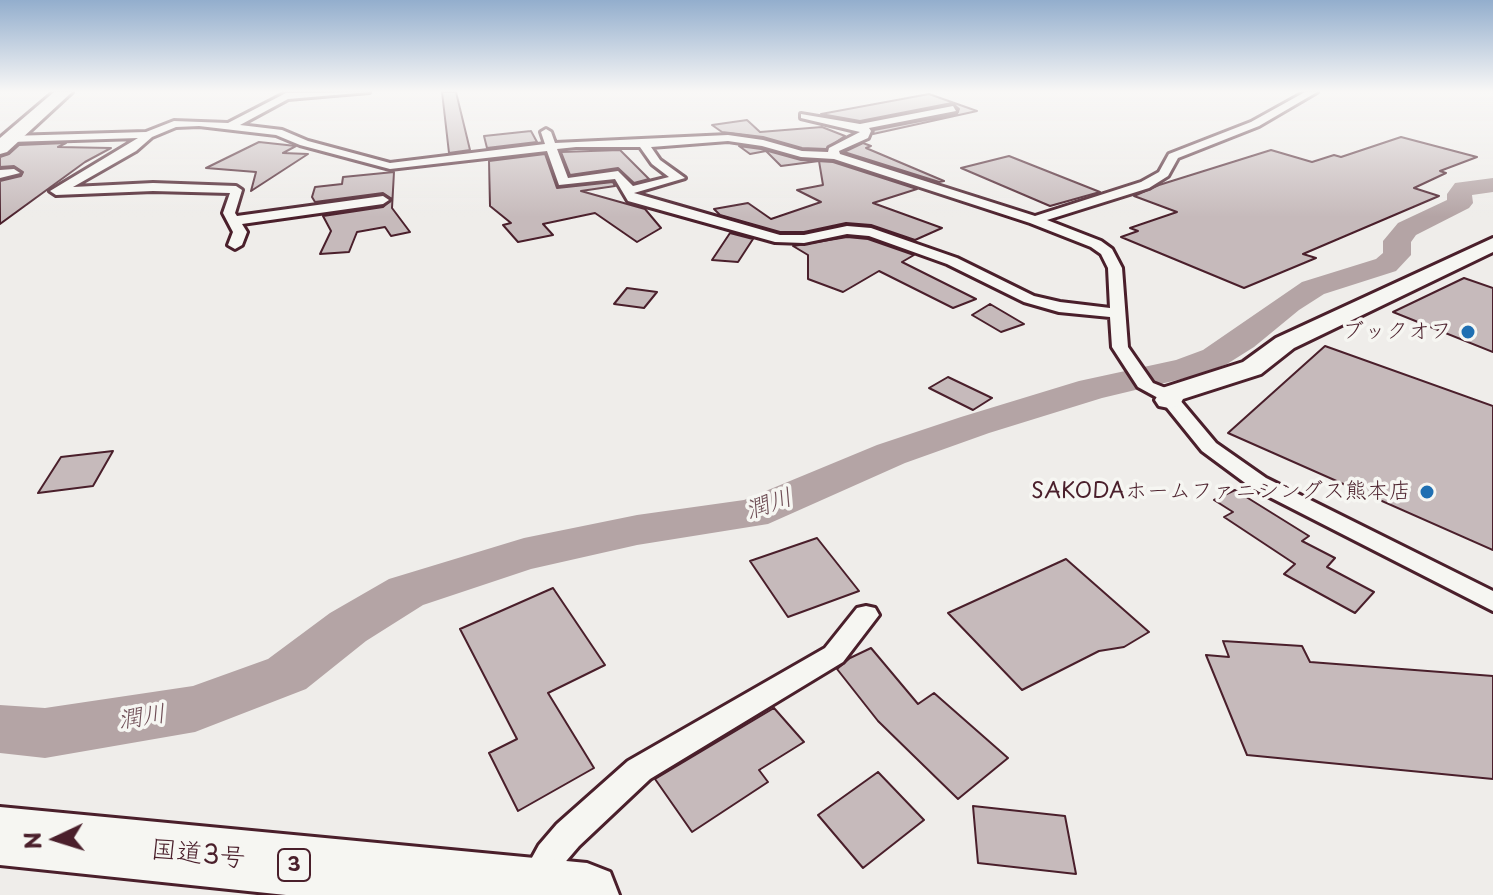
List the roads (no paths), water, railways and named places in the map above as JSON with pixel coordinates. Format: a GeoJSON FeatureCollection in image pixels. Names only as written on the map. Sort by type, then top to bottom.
{"type":"FeatureCollection","features":[{"type":"Feature","properties":{"kind":"highway","name":"国道3号"},"geometry":{"type":"LineString","coordinates":[[0,836],[559,892]]}},
{"type":"Feature","properties":{"kind":"street"},"geometry":{"type":"LineString","coordinates":[[151,134],[132,149],[56,191],[153,187],[231,189],[238,192],[229,213],[240,232],[235,245]]}},
{"type":"Feature","properties":{"kind":"street"},"geometry":{"type":"LineString","coordinates":[[282,134],[304,143],[390,166],[576,144],[643,144],[741,138],[801,154],[835,156],[1035,220],[1096,244],[1107,252],[1115,268],[1120,347],[1127,361],[1147,387],[1170,398],[1209,447],[1259,483],[1493,602]]}},
{"type":"Feature","properties":{"kind":"street"},"geometry":{"type":"LineString","coordinates":[[547,134],[563,182],[618,175],[630,190]]}},
{"type":"Feature","properties":{"kind":"street"},"geometry":{"type":"LineString","coordinates":[[835,156],[833,150],[839,145],[865,134]]}},
{"type":"Feature","properties":{"kind":"street"},"geometry":{"type":"LineString","coordinates":[[1035,220],[1145,185],[1164,174],[1173,156],[1230,134]]}},
{"type":"Feature","properties":{"kind":"street"},"geometry":{"type":"LineString","coordinates":[[5,144],[148,135]]}},
{"type":"Feature","properties":{"kind":"street"},"geometry":{"type":"LineString","coordinates":[[630,190],[679,178],[656,162],[643,144]]}},
{"type":"Feature","properties":{"kind":"street"},"geometry":{"type":"LineString","coordinates":[[0,174],[14,173]]}},
{"type":"Feature","properties":{"kind":"street"},"geometry":{"type":"LineString","coordinates":[[630,190],[627,193],[632,198],[780,239],[804,239],[847,230],[871,232],[952,261],[1029,299],[1059,307],[1116,313]]}},
{"type":"Feature","properties":{"kind":"street"},"geometry":{"type":"LineString","coordinates":[[232,221],[383,200]]}},
{"type":"Feature","properties":{"kind":"street"},"geometry":{"type":"LineString","coordinates":[[1170,398],[1189,388],[1252,368],[1285,343],[1493,244]]}},
{"type":"Feature","properties":{"kind":"street"},"geometry":{"type":"LineString","coordinates":[[559,892],[550,856],[568,835],[639,770],[834,655],[866,615]]}},
{"type":"Feature","properties":{"kind":"waterway","name":"潤川"},"geometry":{"type":"LineString","coordinates":[[0,729],[45,733],[195,709],[287,674],[348,627],[406,592],[524,554],[637,530],[752,514],[891,454],[975,425],[1092,389],[1186,368],[1215,357],[1242,340],[1288,303],[1313,288],[1386,265],[1397,255],[1397,241],[1407,229],[1460,203],[1459,194],[1464,188],[1493,185]]}},
{"type":"Feature","properties":{"kind":"place","name":"ブックオフ"},"geometry":{"type":"Point","coordinates":[1468,332]}},
{"type":"Feature","properties":{"kind":"place","name":"SAKODAホームファニシングス熊本店"},"geometry":{"type":"Point","coordinates":[1427,492]}}]}
